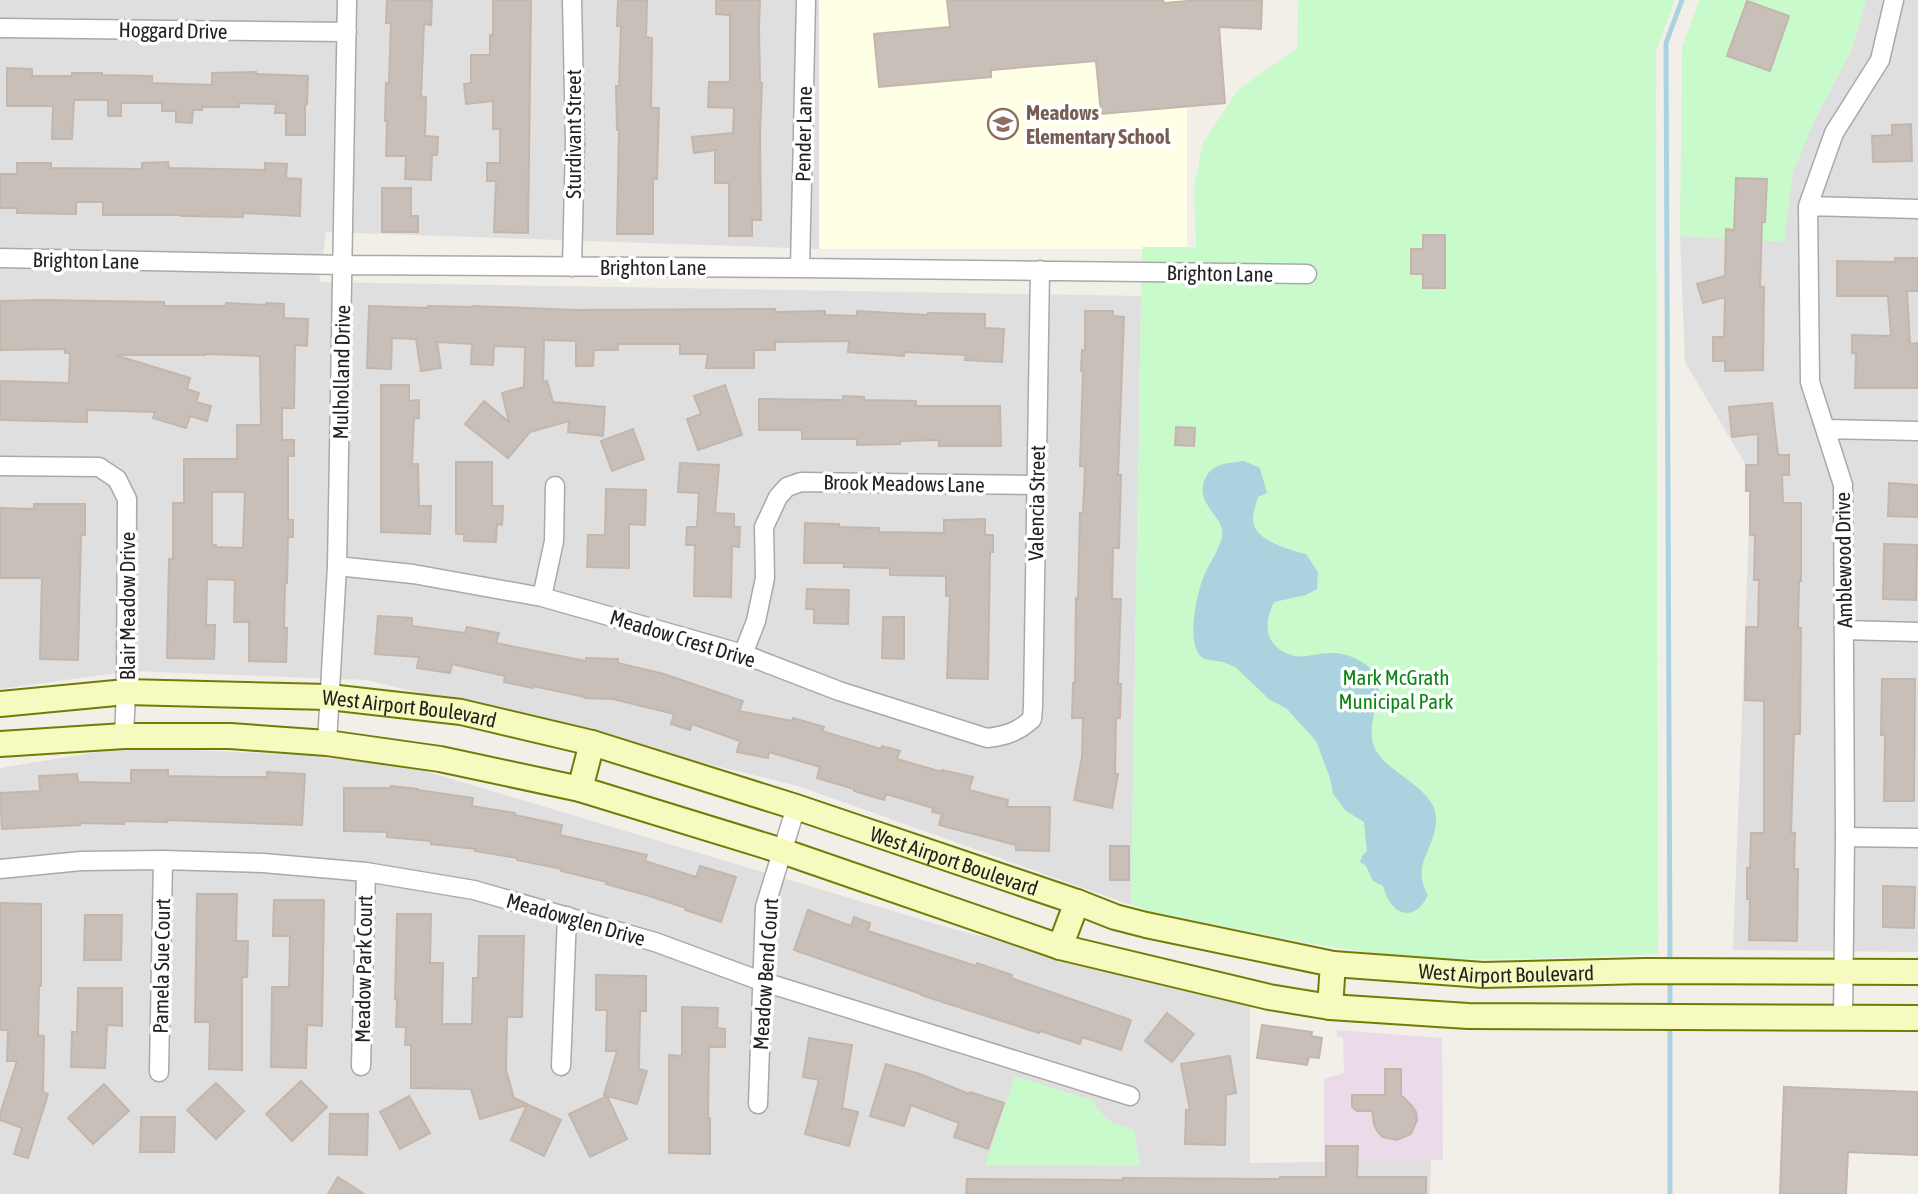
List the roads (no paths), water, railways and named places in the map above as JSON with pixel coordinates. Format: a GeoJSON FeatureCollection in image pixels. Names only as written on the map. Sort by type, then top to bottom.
{"type":"FeatureCollection","features":[{"type":"Feature","properties":{"kind":"main road","name":"West Airport Boulevard"},"geometry":{"type":"LineString","coordinates":[[0,704],[126,692],[329,697],[461,712],[592,743],[796,807],[1115,917],[1333,964],[1483,975],[1645,971],[1918,971]]}},
{"type":"Feature","properties":{"kind":"main road","name":"West Airport Boulevard"},"geometry":{"type":"LineString","coordinates":[[0,744],[124,736],[230,736],[327,743],[440,759],[580,789],[782,851],[1060,947],[1269,997],[1330,1007],[1468,1016],[1918,1018]]}},
{"type":"Feature","properties":{"kind":"main road"},"geometry":{"type":"LineString","coordinates":[[580,789],[592,743]]}},
{"type":"Feature","properties":{"kind":"main road"},"geometry":{"type":"LineString","coordinates":[[1060,947],[1077,902]]}},
{"type":"Feature","properties":{"kind":"main road"},"geometry":{"type":"LineString","coordinates":[[1330,1007],[1333,964]]}},
{"type":"Feature","properties":{"kind":"street","name":"Mulholland Drive"},"geometry":{"type":"LineString","coordinates":[[327,743],[337,566],[347,0]]}},
{"type":"Feature","properties":{"kind":"street","name":"Sturdivant Street"},"geometry":{"type":"LineString","coordinates":[[572,0],[575,142],[572,267]]}},
{"type":"Feature","properties":{"kind":"street","name":"Pender Lane"},"geometry":{"type":"LineString","coordinates":[[800,268],[806,0]]}},
{"type":"Feature","properties":{"kind":"street","name":"Amblewood Drive"},"geometry":{"type":"LineString","coordinates":[[1843,1018],[1843,485],[1810,382],[1808,206],[1834,132],[1880,60],[1894,0]]}},
{"type":"Feature","properties":{"kind":"street","name":"Hoggard Drive"},"geometry":{"type":"LineString","coordinates":[[0,28],[347,32]]}},
{"type":"Feature","properties":{"kind":"street"},"geometry":{"type":"LineString","coordinates":[[1808,206],[1918,209]]}},
{"type":"Feature","properties":{"kind":"street","name":"Brighton Lane"},"geometry":{"type":"LineString","coordinates":[[0,258],[343,265],[1307,274]]}},
{"type":"Feature","properties":{"kind":"street","name":"Valencia Street"},"geometry":{"type":"LineString","coordinates":[[1020,730],[1032,719],[1033,707],[1040,270]]}},
{"type":"Feature","properties":{"kind":"street"},"geometry":{"type":"LineString","coordinates":[[1825,429],[1918,430]]}},
{"type":"Feature","properties":{"kind":"street","name":"Blair Meadow Drive"},"geometry":{"type":"LineString","coordinates":[[0,466],[99,467],[117,479],[127,499],[124,736]]}},
{"type":"Feature","properties":{"kind":"street","name":"Brook Meadows Lane"},"geometry":{"type":"LineString","coordinates":[[743,654],[756,621],[765,578],[764,527],[778,497],[787,486],[801,482],[1035,485]]}},
{"type":"Feature","properties":{"kind":"street"},"geometry":{"type":"LineString","coordinates":[[542,597],[554,541],[555,486]]}},
{"type":"Feature","properties":{"kind":"street","name":"Meadow Crest Drive"},"geometry":{"type":"LineString","coordinates":[[337,566],[413,574],[542,597],[743,654],[839,691],[987,738],[1020,730]]}},
{"type":"Feature","properties":{"kind":"street"},"geometry":{"type":"LineString","coordinates":[[1844,630],[1918,632]]}},
{"type":"Feature","properties":{"kind":"street","name":"Meadow Bend Court"},"geometry":{"type":"LineString","coordinates":[[758,1104],[765,907],[796,807]]}},
{"type":"Feature","properties":{"kind":"street"},"geometry":{"type":"LineString","coordinates":[[1845,837],[1918,838]]}},
{"type":"Feature","properties":{"kind":"street","name":"Meadowglen Drive"},"geometry":{"type":"LineString","coordinates":[[0,869],[81,861],[163,859],[263,863],[366,872],[474,890],[655,942],[761,981],[1130,1096]]}},
{"type":"Feature","properties":{"kind":"street","name":"Pamela Sue Court"},"geometry":{"type":"LineString","coordinates":[[159,1072],[163,859]]}},
{"type":"Feature","properties":{"kind":"street","name":"Meadow Park Court"},"geometry":{"type":"LineString","coordinates":[[361,1066],[366,872]]}},
{"type":"Feature","properties":{"kind":"street"},"geometry":{"type":"LineString","coordinates":[[561,1066],[566,916]]}},
{"type":"Feature","properties":{"kind":"water"},"geometry":{"type":"Polygon","coordinates":[[[1244,461],[1260,468],[1267,493],[1258,497],[1255,507],[1253,522],[1257,531],[1276,544],[1306,554],[1318,572],[1317,589],[1306,595],[1274,602],[1268,623],[1272,642],[1294,656],[1343,654],[1363,662],[1373,671],[1379,685],[1372,723],[1373,744],[1385,762],[1422,792],[1434,809],[1435,830],[1422,874],[1428,895],[1416,910],[1409,913],[1397,909],[1391,903],[1383,886],[1373,881],[1366,866],[1360,862],[1367,851],[1364,822],[1346,811],[1333,794],[1316,741],[1286,708],[1270,700],[1235,667],[1204,659],[1197,651],[1193,626],[1198,597],[1204,575],[1222,537],[1219,523],[1203,495],[1203,486],[1213,469],[1222,464],[1244,461]]]}},
{"type":"Feature","properties":{"kind":"waterway"},"geometry":{"type":"LineString","coordinates":[[1670,963],[1666,43],[1682,0]]}},
{"type":"Feature","properties":{"kind":"waterway"},"geometry":{"type":"LineString","coordinates":[[1670,977],[1670,1009]]}},
{"type":"Feature","properties":{"kind":"waterway"},"geometry":{"type":"LineString","coordinates":[[1670,1022],[1670,1194]]}},
{"type":"Feature","properties":{"kind":"place","name":"Meadows Elementary School"},"geometry":{"type":"Point","coordinates":[1003,124]}},
{"type":"Feature","properties":{"kind":"park label","name":"Mark McGrath Municipal Park"},"geometry":{"type":"Point","coordinates":[1396,689]}}]}
